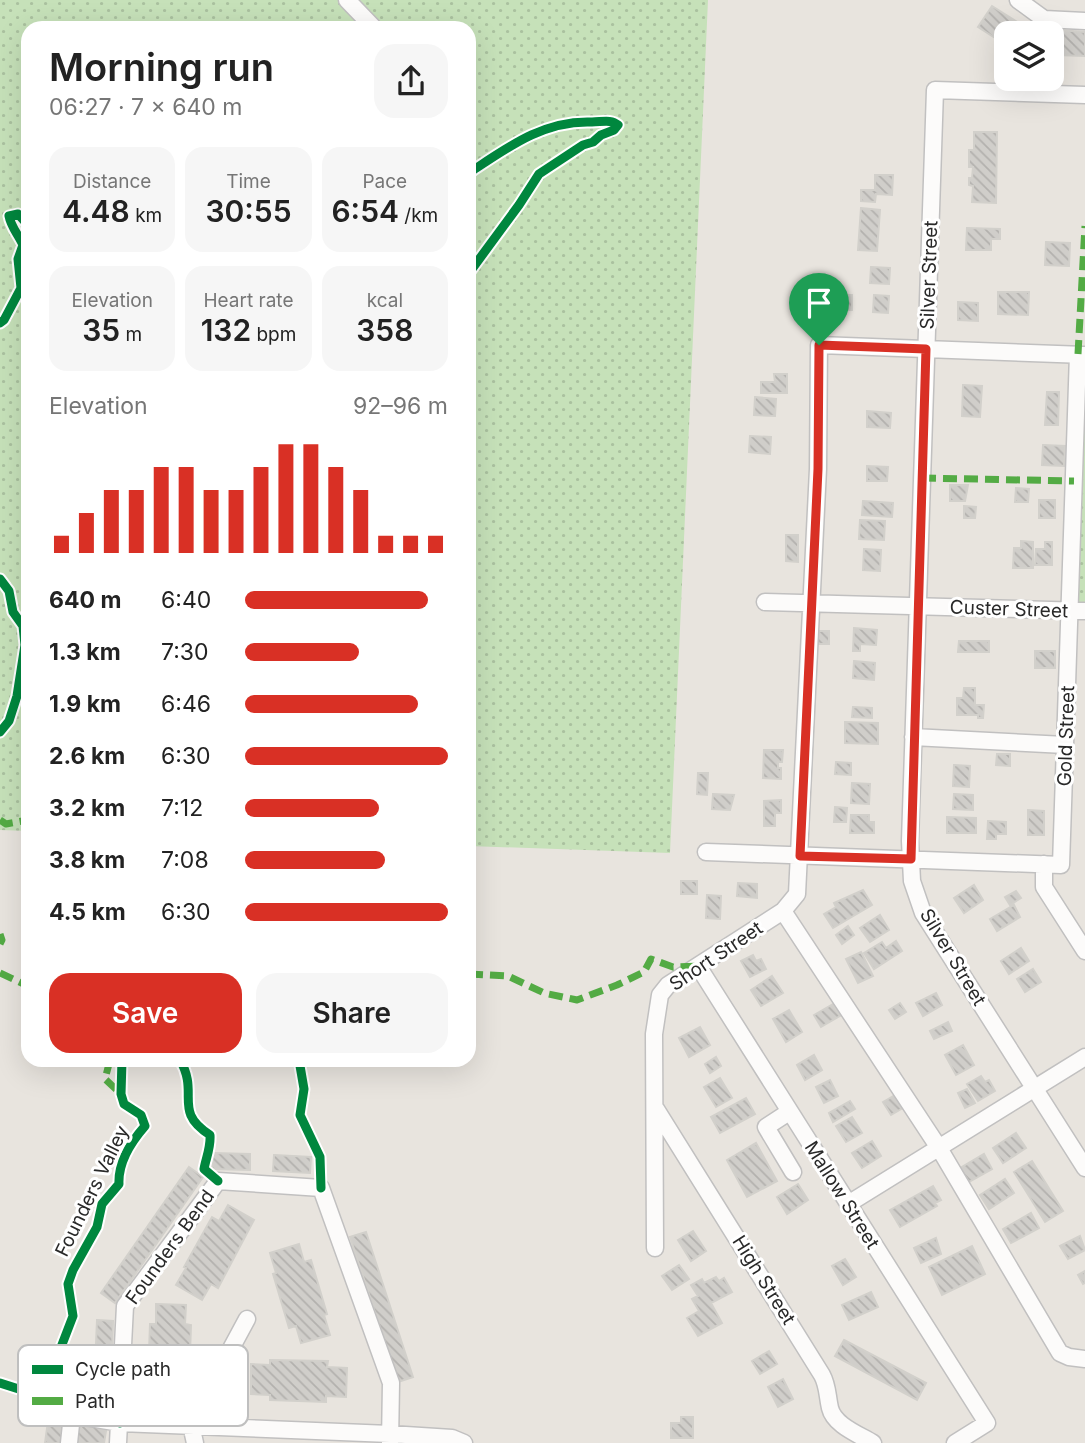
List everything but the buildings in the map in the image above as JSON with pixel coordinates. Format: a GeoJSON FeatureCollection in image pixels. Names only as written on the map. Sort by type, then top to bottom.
{"type":"FeatureCollection","features":[{"type":"Feature","properties":{"kind":"street"},"geometry":{"type":"LineString","coordinates":[[347,0],[367,21]]}},
{"type":"Feature","properties":{"kind":"street"},"geometry":{"type":"LineString","coordinates":[[1018,0],[1037,21]]}},
{"type":"Feature","properties":{"kind":"street"},"geometry":{"type":"LineString","coordinates":[[1064,23],[1085,21]]}},
{"type":"Feature","properties":{"kind":"street","name":"Silver Street"},"geometry":{"type":"LineString","coordinates":[[994,88],[935,90],[914,737],[912,881],[923,913],[1085,1168]]}},
{"type":"Feature","properties":{"kind":"street"},"geometry":{"type":"LineString","coordinates":[[1063,91],[1085,95]]}},
{"type":"Feature","properties":{"kind":"street","name":"Short Street"},"geometry":{"type":"LineString","coordinates":[[656,1109],[654,1034],[660,995],[668,985],[783,911],[797,894],[813,604],[819,345],[926,349]]}},
{"type":"Feature","properties":{"kind":"street"},"geometry":{"type":"LineString","coordinates":[[926,349],[1081,355]]}},
{"type":"Feature","properties":{"kind":"street","name":"Gold Street"},"geometry":{"type":"LineString","coordinates":[[1044,864],[1061,865],[1065,745],[1077,611],[1081,355]]}},
{"type":"Feature","properties":{"kind":"street","name":"Custer Street"},"geometry":{"type":"LineString","coordinates":[[765,602],[1077,611]]}},
{"type":"Feature","properties":{"kind":"street"},"geometry":{"type":"LineString","coordinates":[[914,737],[1065,745]]}},
{"type":"Feature","properties":{"kind":"street"},"geometry":{"type":"LineString","coordinates":[[706,852],[1044,864],[1044,887],[1085,951]]}},
{"type":"Feature","properties":{"kind":"street"},"geometry":{"type":"LineString","coordinates":[[783,911],[939,1149],[1060,1353],[1085,1359]]}},
{"type":"Feature","properties":{"kind":"street","name":"Mallow Street"},"geometry":{"type":"LineString","coordinates":[[698,967],[987,1423],[954,1443]]}},
{"type":"Feature","properties":{"kind":"street"},"geometry":{"type":"LineString","coordinates":[[848,1204],[1085,1057]]}},
{"type":"Feature","properties":{"kind":"street"},"geometry":{"type":"LineString","coordinates":[[655,1248],[653,1118],[656,1109]]}},
{"type":"Feature","properties":{"kind":"street","name":"High Street"},"geometry":{"type":"LineString","coordinates":[[656,1109],[822,1375],[828,1388],[831,1412],[838,1422],[873,1443]]}},
{"type":"Feature","properties":{"kind":"street"},"geometry":{"type":"LineString","coordinates":[[789,1112],[766,1127],[793,1172]]}},
{"type":"Feature","properties":{"kind":"street","name":"Founders Bend"},"geometry":{"type":"LineString","coordinates":[[123,1345],[125,1307],[218,1181],[321,1188],[391,1383],[390,1438]]}},
{"type":"Feature","properties":{"kind":"street"},"geometry":{"type":"LineString","coordinates":[[233,1345],[247,1319]]}},
{"type":"Feature","properties":{"kind":"street"},"geometry":{"type":"LineString","coordinates":[[224,1426],[245,1435],[452,1438],[464,1443]]}},
{"type":"Feature","properties":{"kind":"green space"},"geometry":{"type":"Polygon","coordinates":[[[0,0],[708,0],[670,853],[476,846],[476,21],[21,21],[21,831],[0,830],[0,0]]]}},
{"type":"Feature","properties":{"kind":"green space"},"geometry":{"type":"Polygon","coordinates":[[[1085,364],[1085,602],[1076,602],[1085,364]]]}},
{"type":"Feature","properties":{"kind":"marked path"},"geometry":{"type":"LineString","coordinates":[[1078,354],[1085,226]]}},
{"type":"Feature","properties":{"kind":"marked path"},"geometry":{"type":"LineString","coordinates":[[922,478],[1074,481]]}},
{"type":"Feature","properties":{"kind":"marked path"},"geometry":{"type":"LineString","coordinates":[[0,820],[6,824],[21,821]]}},
{"type":"Feature","properties":{"kind":"marked path"},"geometry":{"type":"LineString","coordinates":[[0,934],[0,944]]}},
{"type":"Feature","properties":{"kind":"marked path"},"geometry":{"type":"LineString","coordinates":[[476,974],[508,976],[544,993],[577,1000],[644,972],[651,959],[673,967],[698,966]]}},
{"type":"Feature","properties":{"kind":"marked path"},"geometry":{"type":"LineString","coordinates":[[0,973],[21,983]]}},
{"type":"Feature","properties":{"kind":"marked path"},"geometry":{"type":"LineString","coordinates":[[108,1067],[105,1079],[121,1094]]}},
{"type":"Feature","properties":{"kind":"cycle path"},"geometry":{"type":"LineString","coordinates":[[476,168],[527,137],[558,125],[609,121],[618,125],[614,130],[583,145],[539,174],[476,263]]}},
{"type":"Feature","properties":{"kind":"cycle path"},"geometry":{"type":"LineString","coordinates":[[21,217],[18,214],[9,216],[21,241]]}},
{"type":"Feature","properties":{"kind":"cycle path"},"geometry":{"type":"LineString","coordinates":[[21,251],[18,259],[21,288]]}},
{"type":"Feature","properties":{"kind":"cycle path"},"geometry":{"type":"LineString","coordinates":[[0,323],[21,288]]}},
{"type":"Feature","properties":{"kind":"cycle path"},"geometry":{"type":"LineString","coordinates":[[0,579],[9,591],[13,612],[21,623]]}},
{"type":"Feature","properties":{"kind":"cycle path"},"geometry":{"type":"LineString","coordinates":[[0,732],[9,721],[21,670]]}},
{"type":"Feature","properties":{"kind":"cycle path","name":"Founders Valley"},"geometry":{"type":"LineString","coordinates":[[62,1345],[73,1316],[68,1284],[73,1270],[97,1227],[102,1204],[119,1184],[126,1153],[145,1126],[141,1115],[124,1104],[121,1094],[122,1067]]}},
{"type":"Feature","properties":{"kind":"cycle path"},"geometry":{"type":"LineString","coordinates":[[183,1067],[188,1083],[192,1118],[210,1135],[204,1169],[218,1181]]}},
{"type":"Feature","properties":{"kind":"cycle path"},"geometry":{"type":"LineString","coordinates":[[300,1067],[304,1089],[300,1115],[320,1157],[321,1188]]}},
{"type":"Feature","properties":{"kind":"cycle path","name":"Founders Valley"},"geometry":{"type":"LineString","coordinates":[[0,1383],[18,1389]]}},
{"type":"Feature","properties":{"kind":"route"},"geometry":{"type":"LineString","coordinates":[[819,345],[926,349],[911,859],[800,856],[813,604],[819,345]]}}]}
